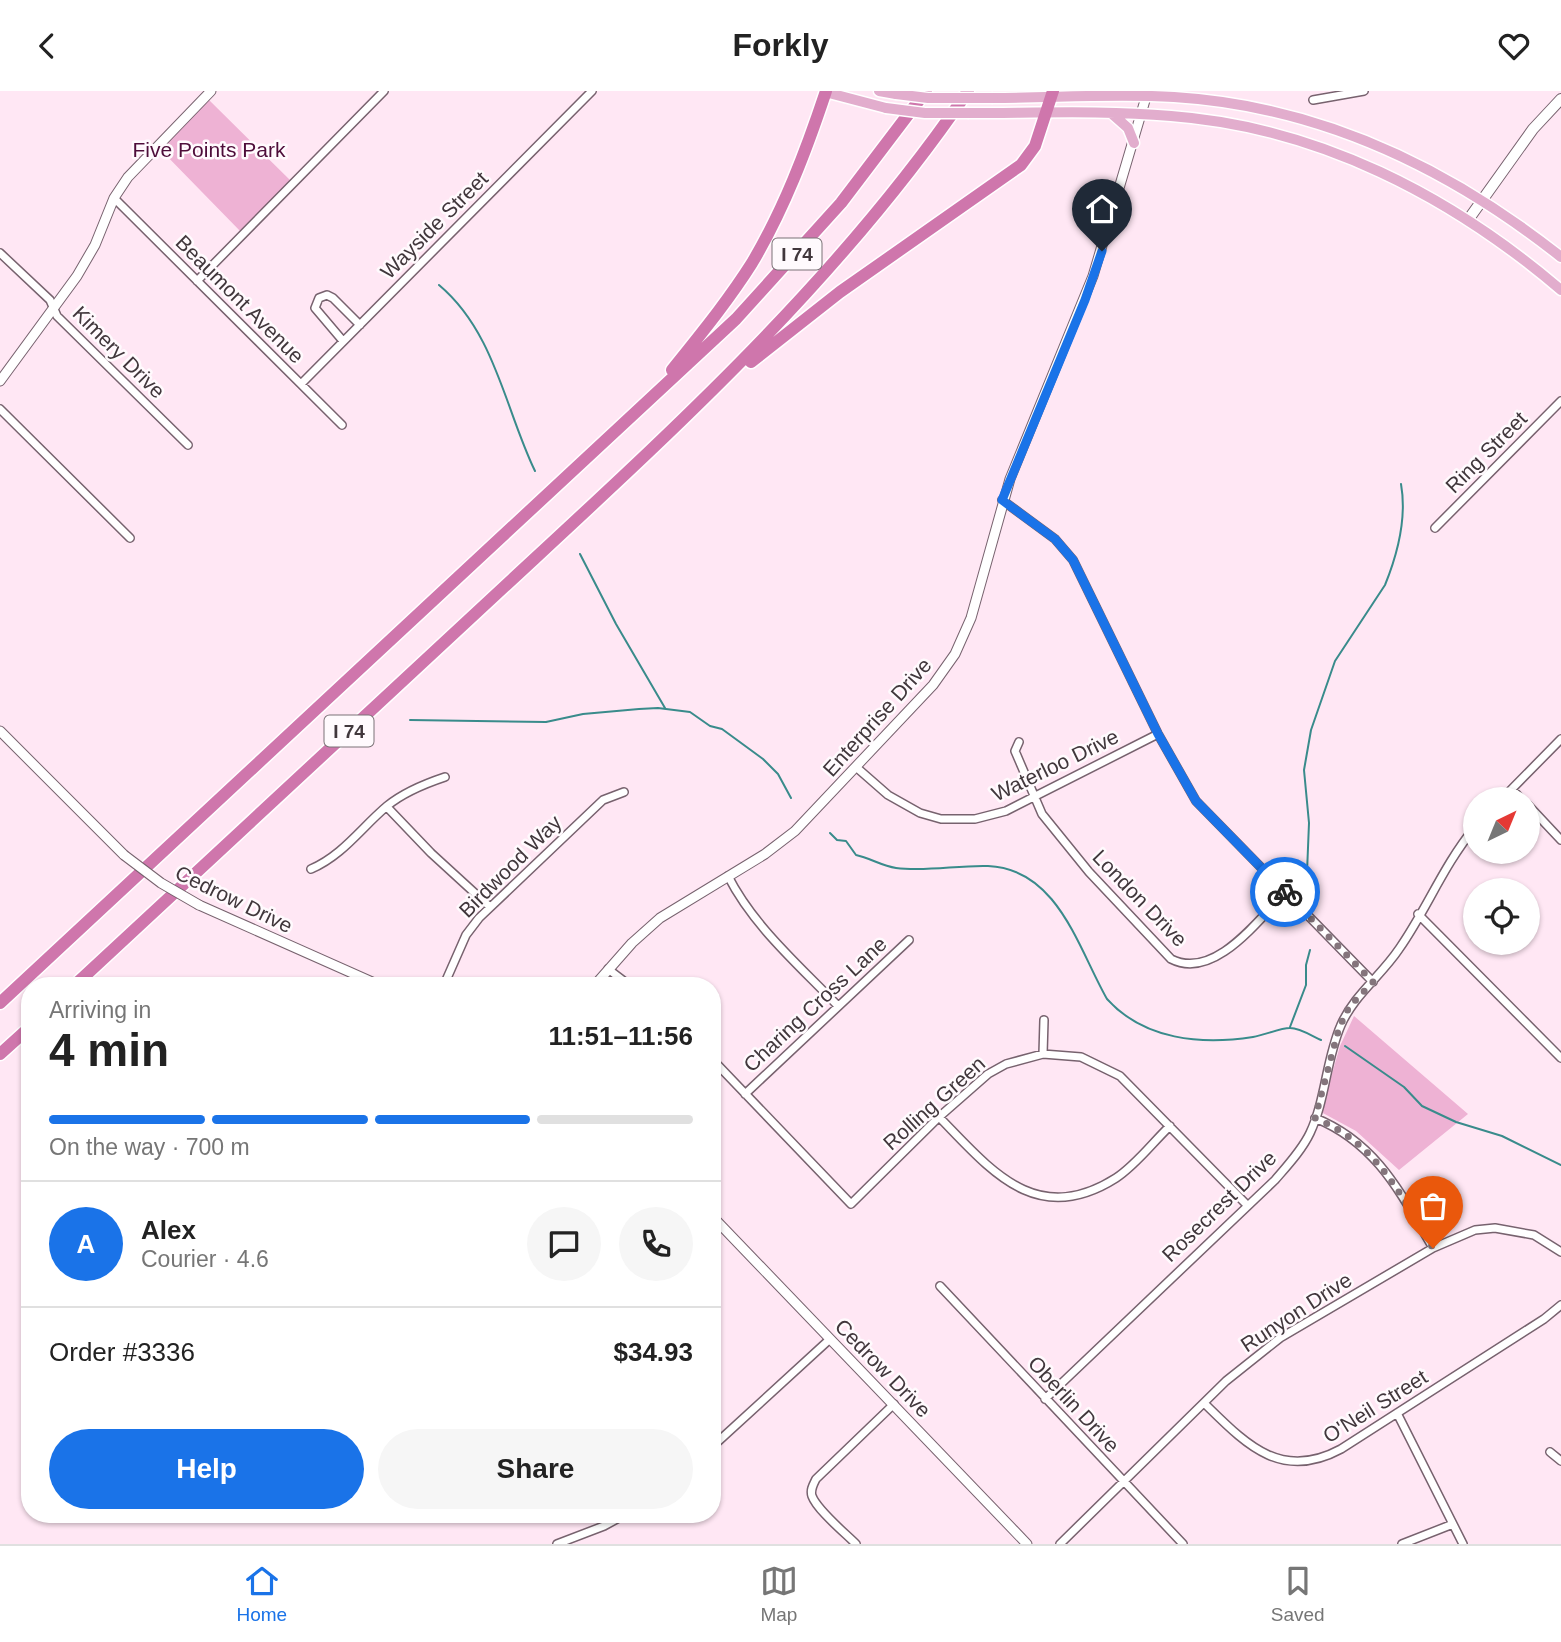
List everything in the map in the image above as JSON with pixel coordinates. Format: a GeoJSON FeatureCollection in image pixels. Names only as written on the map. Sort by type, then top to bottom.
{"type":"FeatureCollection","features":[{"type":"Feature","properties":{"kind":"highway"},"geometry":{"type":"LineString","coordinates":[[649,399],[716,314],[761,247],[796,176],[825,91]]}},
{"type":"Feature","properties":{"kind":"highway","name":"I 74"},"geometry":{"type":"LineString","coordinates":[[28,977],[727,328],[790,262],[866,172],[926,91]]}},
{"type":"Feature","properties":{"kind":"highway","name":"I 74"},"geometry":{"type":"LineString","coordinates":[[84,977],[705,401],[850,245],[917,162],[968,91]]}},
{"type":"Feature","properties":{"kind":"highway"},"geometry":{"type":"LineString","coordinates":[[705,401],[830,300],[1021,165],[1035,146],[1052,94]]}},
{"type":"Feature","properties":{"kind":"highway","name":"I 74"},"geometry":{"type":"LineString","coordinates":[[0,1003],[21,983]]}},
{"type":"Feature","properties":{"kind":"highway"},"geometry":{"type":"LineString","coordinates":[[0,1054],[21,1035]]}},
{"type":"Feature","properties":{"kind":"main road"},"geometry":{"type":"LineString","coordinates":[[825,91],[886,108],[925,113],[1142,114],[1223,122],[1301,141],[1385,173],[1468,220],[1561,290]]}},
{"type":"Feature","properties":{"kind":"main road"},"geometry":{"type":"LineString","coordinates":[[879,91],[928,98],[1052,94],[1123,94],[1146,97],[1169,94],[1261,109],[1335,128],[1407,157],[1483,199],[1561,257]]}},
{"type":"Feature","properties":{"kind":"main road"},"geometry":{"type":"LineString","coordinates":[[1468,220],[1543,117],[1561,99]]}},
{"type":"Feature","properties":{"kind":"main road"},"geometry":{"type":"LineString","coordinates":[[1111,113],[1128,128],[1134,143]]}},
{"type":"Feature","properties":{"kind":"street"},"geometry":{"type":"LineString","coordinates":[[0,380],[54,308],[94,245],[114,198],[136,167],[211,91]]}},
{"type":"Feature","properties":{"kind":"street"},"geometry":{"type":"LineString","coordinates":[[197,281],[384,91]]}},
{"type":"Feature","properties":{"kind":"street","name":"Wayside Street"},"geometry":{"type":"LineString","coordinates":[[301,384],[592,91]]}},
{"type":"Feature","properties":{"kind":"street"},"geometry":{"type":"LineString","coordinates":[[1313,100],[1364,91]]}},
{"type":"Feature","properties":{"kind":"street","name":"Enterprise Drive"},"geometry":{"type":"LineString","coordinates":[[602,977],[660,918],[765,854],[795,831],[933,685],[955,654],[971,618],[1002,500],[1085,300],[1110,227],[1146,97]]}},
{"type":"Feature","properties":{"kind":"street","name":"Beaumont Avenue"},"geometry":{"type":"LineString","coordinates":[[114,198],[342,425]]}},
{"type":"Feature","properties":{"kind":"street","name":"Kimery Drive"},"geometry":{"type":"LineString","coordinates":[[0,253],[50,300],[57,316],[188,445]]}},
{"type":"Feature","properties":{"kind":"street"},"geometry":{"type":"LineString","coordinates":[[344,341],[315,308],[319,298],[333,298],[359,325]]}},
{"type":"Feature","properties":{"kind":"street","name":"Ring Street"},"geometry":{"type":"LineString","coordinates":[[1435,527],[1561,401]]}},
{"type":"Feature","properties":{"kind":"street"},"geometry":{"type":"LineString","coordinates":[[0,409],[130,538]]}},
{"type":"Feature","properties":{"kind":"street"},"geometry":{"type":"LineString","coordinates":[[1002,500],[1055,539],[1073,560],[1158,734],[1196,801],[1373,982]]}},
{"type":"Feature","properties":{"kind":"street","name":"Cedrow Drive"},"geometry":{"type":"LineString","coordinates":[[0,731],[124,855],[160,883],[199,905],[361,977]]}},
{"type":"Feature","properties":{"kind":"street","name":"Waterloo Drive"},"geometry":{"type":"LineString","coordinates":[[856,767],[901,804],[942,819],[963,820],[987,817],[1033,797],[1158,734]]}},
{"type":"Feature","properties":{"kind":"street"},"geometry":{"type":"LineString","coordinates":[[1514,787],[1561,739]]}},
{"type":"Feature","properties":{"kind":"street","name":"London Drive"},"geometry":{"type":"LineString","coordinates":[[1019,742],[1015,751],[1042,814],[1089,872],[1166,955],[1178,963],[1197,965],[1214,959],[1286,893]]}},
{"type":"Feature","properties":{"kind":"street"},"geometry":{"type":"LineString","coordinates":[[311,869],[336,855],[387,807],[416,787],[445,776]]}},
{"type":"Feature","properties":{"kind":"street","name":"Birdwood Way"},"geometry":{"type":"LineString","coordinates":[[448,977],[466,935],[490,907],[603,800],[624,792]]}},
{"type":"Feature","properties":{"kind":"street"},"geometry":{"type":"LineString","coordinates":[[387,807],[424,846],[490,907]]}},
{"type":"Feature","properties":{"kind":"street"},"geometry":{"type":"LineString","coordinates":[[1540,818],[1561,840]]}},
{"type":"Feature","properties":{"kind":"street","name":"Rosecrest Drive"},"geometry":{"type":"LineString","coordinates":[[1045,1399],[1275,1180],[1289,1163],[1310,1134],[1339,1028],[1349,1007],[1373,982],[1407,937],[1463,842]]}},
{"type":"Feature","properties":{"kind":"street"},"geometry":{"type":"LineString","coordinates":[[728,876],[740,900],[757,923],[838,1006]]}},
{"type":"Feature","properties":{"kind":"street"},"geometry":{"type":"LineString","coordinates":[[1419,914],[1561,1058]]}},
{"type":"Feature","properties":{"kind":"street","name":"Charing Cross Lane"},"geometry":{"type":"LineString","coordinates":[[745,1094],[909,940]]}},
{"type":"Feature","properties":{"kind":"street"},"geometry":{"type":"LineString","coordinates":[[608,969],[618,977]]}},
{"type":"Feature","properties":{"kind":"street"},"geometry":{"type":"LineString","coordinates":[[1044,1020],[1044,1054]]}},
{"type":"Feature","properties":{"kind":"street","name":"Rolling Green"},"geometry":{"type":"LineString","coordinates":[[745,1094],[851,1204],[939,1117],[989,1073],[1006,1064],[1044,1054],[1081,1057],[1120,1076],[1247,1205]]}},
{"type":"Feature","properties":{"kind":"street"},"geometry":{"type":"LineString","coordinates":[[721,1069],[745,1094]]}},
{"type":"Feature","properties":{"kind":"street"},"geometry":{"type":"LineString","coordinates":[[939,1117],[1001,1179],[1028,1192],[1051,1196],[1073,1195],[1117,1178],[1170,1126]]}},
{"type":"Feature","properties":{"kind":"street"},"geometry":{"type":"LineString","coordinates":[[1315,1118],[1351,1136],[1386,1170],[1433,1248]]}},
{"type":"Feature","properties":{"kind":"street","name":"Cedrow Drive"},"geometry":{"type":"LineString","coordinates":[[721,1225],[1027,1544]]}},
{"type":"Feature","properties":{"kind":"street","name":"Runyon Drive"},"geometry":{"type":"LineString","coordinates":[[1060,1544],[1204,1403],[1280,1338],[1433,1248],[1475,1230],[1495,1228],[1534,1235],[1561,1252]]}},
{"type":"Feature","properties":{"kind":"street","name":"Oberlin Drive"},"geometry":{"type":"LineString","coordinates":[[940,1286],[1183,1544]]}},
{"type":"Feature","properties":{"kind":"street","name":"O'Neil Street"},"geometry":{"type":"LineString","coordinates":[[1204,1403],[1253,1449],[1294,1462],[1315,1460],[1334,1453],[1544,1319],[1561,1305]]}},
{"type":"Feature","properties":{"kind":"street"},"geometry":{"type":"LineString","coordinates":[[721,1439],[830,1339]]}},
{"type":"Feature","properties":{"kind":"street"},"geometry":{"type":"LineString","coordinates":[[856,1544],[816,1503],[811,1495],[812,1488],[816,1479],[894,1404]]}},
{"type":"Feature","properties":{"kind":"street"},"geometry":{"type":"LineString","coordinates":[[1397,1413],[1463,1544]]}},
{"type":"Feature","properties":{"kind":"street"},"geometry":{"type":"LineString","coordinates":[[1550,1452],[1561,1461]]}},
{"type":"Feature","properties":{"kind":"street"},"geometry":{"type":"LineString","coordinates":[[557,1544],[610,1523]]}},
{"type":"Feature","properties":{"kind":"street"},"geometry":{"type":"LineString","coordinates":[[1402,1544],[1453,1524]]}},
{"type":"Feature","properties":{"kind":"green space","name":"Five Points Park"},"geometry":{"type":"Polygon","coordinates":[[[209,100],[293,183],[242,233],[159,148],[209,100]]]}},
{"type":"Feature","properties":{"kind":"green space"},"geometry":{"type":"Polygon","coordinates":[[[1354,1016],[1468,1114],[1399,1170],[1356,1131],[1321,1112],[1340,1046],[1354,1016]]]}},
{"type":"Feature","properties":{"kind":"waterway"},"geometry":{"type":"LineString","coordinates":[[439,285],[458,304],[486,348],[535,471]]}},
{"type":"Feature","properties":{"kind":"waterway"},"geometry":{"type":"LineString","coordinates":[[1306,897],[1309,823],[1304,770],[1311,730],[1335,661],[1385,585],[1390,573],[1402,522],[1401,484]]}},
{"type":"Feature","properties":{"kind":"waterway"},"geometry":{"type":"LineString","coordinates":[[580,554],[616,624],[665,708]]}},
{"type":"Feature","properties":{"kind":"waterway"},"geometry":{"type":"LineString","coordinates":[[410,720],[546,722],[583,714],[639,709],[658,708],[690,712],[710,726],[722,729],[763,759],[778,774],[791,798]]}},
{"type":"Feature","properties":{"kind":"waterway"},"geometry":{"type":"LineString","coordinates":[[830,833],[837,840],[846,841],[856,855],[891,867],[919,869],[988,866],[1012,870],[1032,881],[1049,896],[1063,915],[1107,999],[1122,1013],[1156,1031],[1174,1036],[1213,1040],[1253,1037],[1290,1028],[1321,1040]]}},
{"type":"Feature","properties":{"kind":"waterway"},"geometry":{"type":"LineString","coordinates":[[1290,1027],[1306,985],[1306,965],[1310,950]]}},
{"type":"Feature","properties":{"kind":"waterway"},"geometry":{"type":"LineString","coordinates":[[1345,1046],[1404,1087],[1422,1106],[1456,1122],[1502,1136],[1561,1165]]}},
{"type":"Feature","properties":{"kind":"way so far"},"geometry":{"type":"LineString","coordinates":[[1285,892],[1373,982],[1349,1007],[1339,1028],[1315,1118],[1351,1136],[1386,1170],[1433,1248]]}},
{"type":"Feature","properties":{"kind":"route"},"geometry":{"type":"LineString","coordinates":[[1102,251],[1085,300],[1002,500],[1055,539],[1073,560],[1158,734],[1196,801],[1285,892]]}}]}
